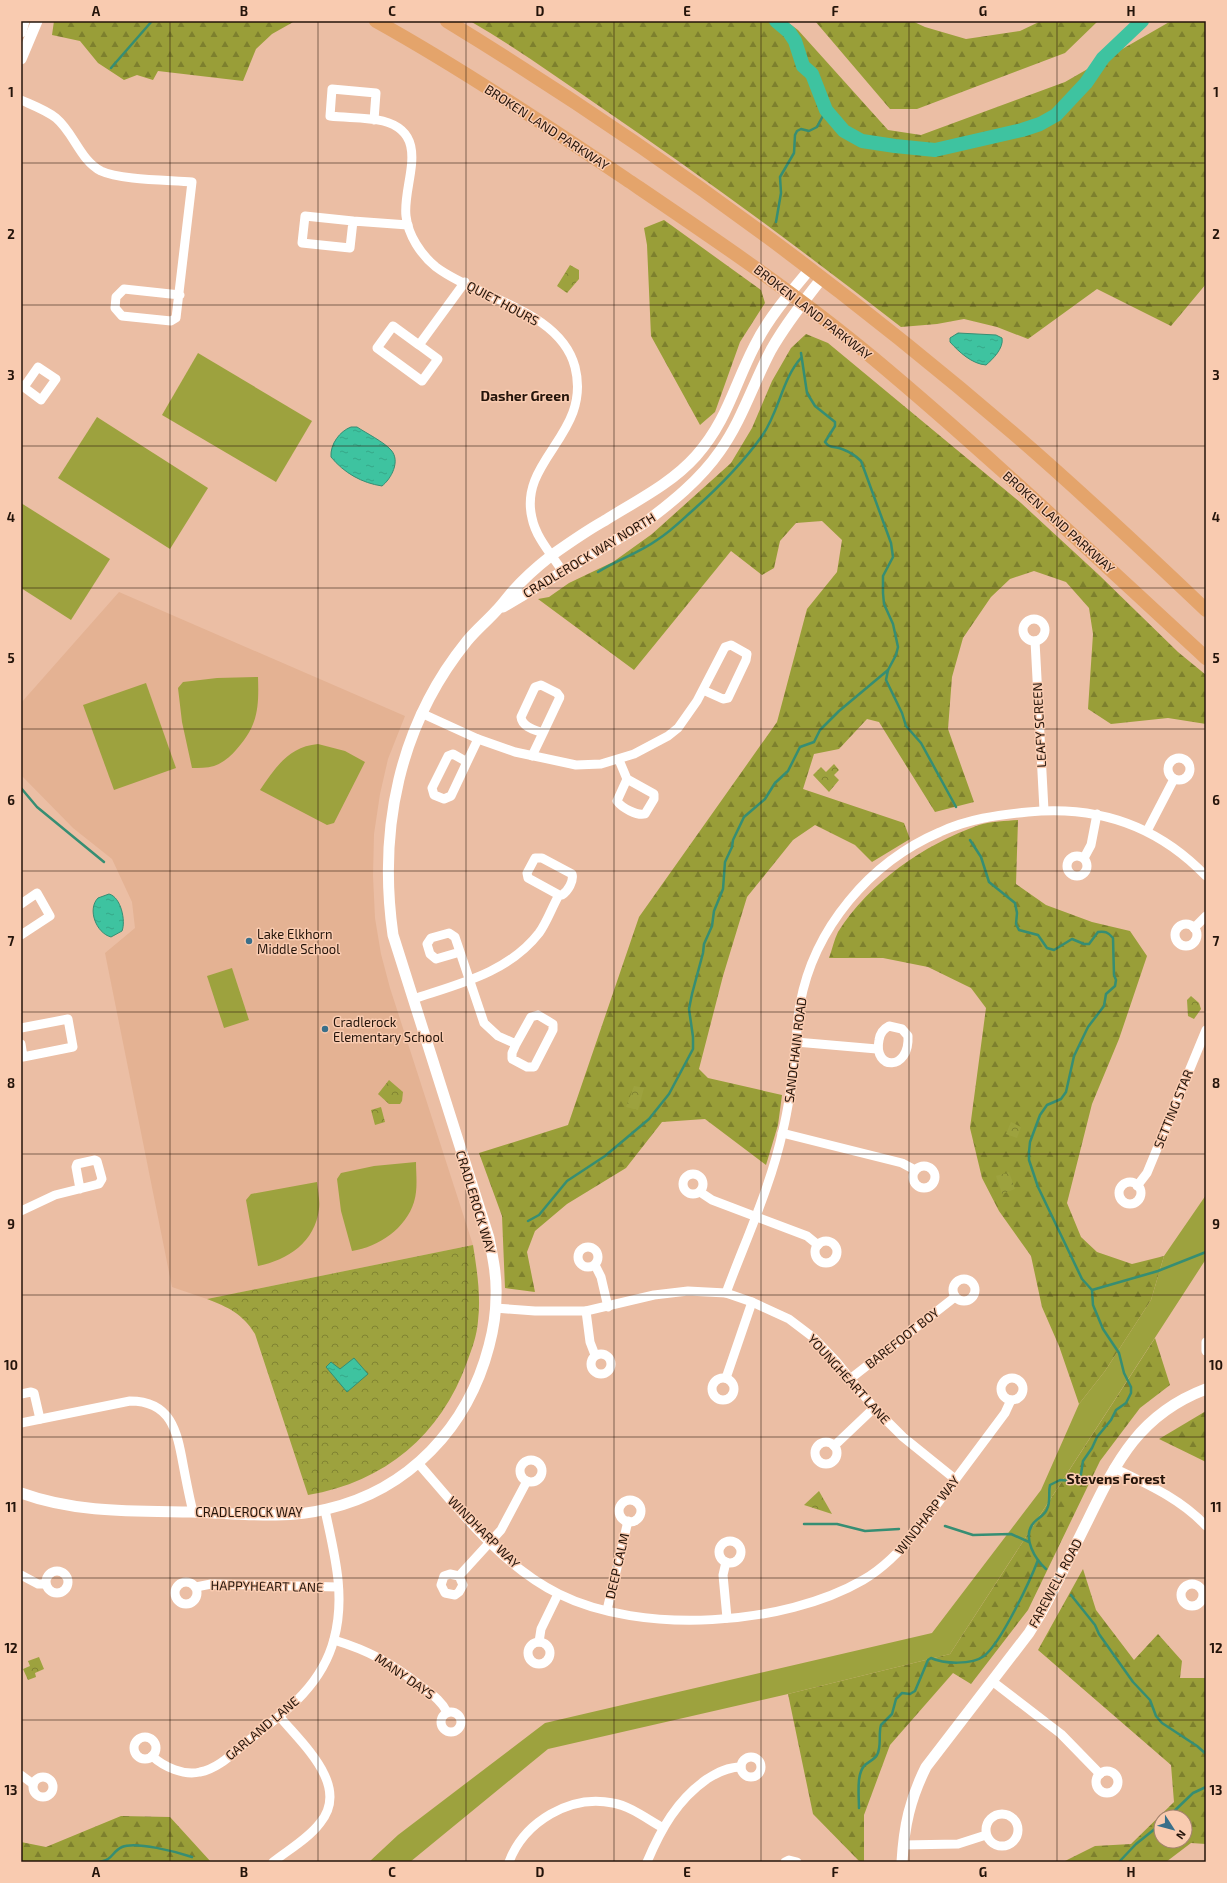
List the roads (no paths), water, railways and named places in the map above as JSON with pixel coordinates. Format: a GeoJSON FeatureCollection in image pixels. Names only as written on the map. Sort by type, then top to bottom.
{"type":"FeatureCollection","features":[{"type":"Feature","properties":{"kind":"main road","name":"BROKEN LAND PARKWAY"},"geometry":{"type":"LineString","coordinates":[[376,21],[415,42],[538,120],[707,232],[790,293],[872,357],[917,395],[1066,527],[1206,658]]}},
{"type":"Feature","properties":{"kind":"main road"},"geometry":{"type":"LineString","coordinates":[[447,21],[535,75],[638,145],[751,224],[822,278],[891,332],[1014,434],[1105,515],[1206,610]]}},
{"type":"Feature","properties":{"kind":"street"},"geometry":{"type":"LineString","coordinates":[[21,32],[24,21]]}},
{"type":"Feature","properties":{"kind":"street"},"geometry":{"type":"LineString","coordinates":[[21,59],[37,21]]}},
{"type":"Feature","properties":{"kind":"street","name":"QUIET HOURS"},"geometry":{"type":"LineString","coordinates":[[374,120],[376,93],[332,89],[330,116],[374,120],[391,124],[404,133],[409,141],[413,160],[406,207],[408,225],[417,244],[429,260],[436,267],[524,312],[542,324],[563,342],[572,357],[577,380],[577,394],[572,416],[563,435],[539,470],[531,491],[530,508],[533,523],[540,539],[563,572]]}},
{"type":"Feature","properties":{"kind":"street"},"geometry":{"type":"LineString","coordinates":[[21,100],[56,118],[66,129],[85,157],[101,171],[117,175],[192,182],[178,316],[174,320],[122,316],[115,308],[116,298],[124,290],[180,295]]}},
{"type":"Feature","properties":{"kind":"street"},"geometry":{"type":"LineString","coordinates":[[353,221],[350,248],[302,243],[304,216],[408,225]]}},
{"type":"Feature","properties":{"kind":"street","name":"CRADLEROCK WAY NORTH"},"geometry":{"type":"LineString","coordinates":[[421,713],[436,685],[453,660],[480,626],[497,610],[528,575],[592,528],[650,493],[683,469],[695,456],[712,435],[724,416],[756,344],[790,293],[810,269]]}},
{"type":"Feature","properties":{"kind":"street","name":"CRADLEROCK WAY NORTH"},"geometry":{"type":"LineString","coordinates":[[497,610],[648,520],[678,497],[708,467],[719,453],[738,422],[771,349],[802,303],[822,278]]}},
{"type":"Feature","properties":{"kind":"street"},"geometry":{"type":"LineString","coordinates":[[419,345],[465,282]]}},
{"type":"Feature","properties":{"kind":"street"},"geometry":{"type":"LineString","coordinates":[[393,326],[419,345],[438,358],[422,381],[377,348],[393,326]]}},
{"type":"Feature","properties":{"kind":"street","name":"LEAFY SCREEN"},"geometry":{"type":"LineString","coordinates":[[1034,641],[1044,810]]}},
{"type":"Feature","properties":{"kind":"street"},"geometry":{"type":"LineString","coordinates":[[421,713],[478,739],[532,756],[576,765],[601,764],[619,760],[634,754],[668,736],[686,719],[725,647],[731,645],[747,654],[746,660],[728,698],[723,699],[703,690]]}},
{"type":"Feature","properties":{"kind":"street"},"geometry":{"type":"LineString","coordinates":[[532,756],[543,733],[560,697],[557,693],[541,685],[535,687],[521,721],[525,725],[543,733]]}},
{"type":"Feature","properties":{"kind":"street","name":"CRADLEROCK WAY"},"geometry":{"type":"LineString","coordinates":[[21,1493],[55,1504],[108,1511],[272,1514],[325,1510],[366,1496],[396,1479],[418,1463],[455,1424],[473,1392],[485,1359],[495,1308],[495,1273],[490,1238],[412,999],[393,934],[388,887],[388,850],[395,798],[407,750],[421,713]]}},
{"type":"Feature","properties":{"kind":"street"},"geometry":{"type":"LineString","coordinates":[[467,762],[453,754],[448,756],[432,788],[434,794],[444,799],[451,796],[478,739]]}},
{"type":"Feature","properties":{"kind":"street"},"geometry":{"type":"LineString","coordinates":[[619,760],[627,779]]}},
{"type":"Feature","properties":{"kind":"street"},"geometry":{"type":"LineString","coordinates":[[1147,831],[1174,779]]}},
{"type":"Feature","properties":{"kind":"street","name":"SANDCHAIN ROAD"},"geometry":{"type":"LineString","coordinates":[[726,1293],[776,1159],[789,1104],[800,1003],[817,952],[834,921],[868,879],[902,852],[939,832],[972,820],[1044,810],[1076,811],[1114,817],[1147,831],[1174,848],[1206,876]]}},
{"type":"Feature","properties":{"kind":"street"},"geometry":{"type":"LineString","coordinates":[[1084,858],[1091,845],[1097,814]]}},
{"type":"Feature","properties":{"kind":"street"},"geometry":{"type":"LineString","coordinates":[[412,999],[469,980],[501,966],[524,949],[539,932],[559,895],[566,892],[573,879],[572,874],[542,858],[535,858],[527,873],[528,878],[559,895]]}},
{"type":"Feature","properties":{"kind":"street"},"geometry":{"type":"LineString","coordinates":[[21,904],[37,893],[50,916],[21,935]]}},
{"type":"Feature","properties":{"kind":"street"},"geometry":{"type":"LineString","coordinates":[[1194,928],[1206,916]]}},
{"type":"Feature","properties":{"kind":"street"},"geometry":{"type":"LineString","coordinates":[[460,952],[484,1023],[498,1036],[516,1044]]}},
{"type":"Feature","properties":{"kind":"street"},"geometry":{"type":"LineString","coordinates":[[538,1015],[552,1024],[553,1030],[534,1067],[527,1067],[512,1059],[512,1052],[516,1044],[531,1017],[538,1015]]}},
{"type":"Feature","properties":{"kind":"street"},"geometry":{"type":"LineString","coordinates":[[21,1028],[68,1020],[73,1047],[23,1057],[21,1044]]}},
{"type":"Feature","properties":{"kind":"street","name":"SETTING STAR"},"geometry":{"type":"LineString","coordinates":[[1137,1186],[1147,1173],[1206,1030]]}},
{"type":"Feature","properties":{"kind":"street"},"geometry":{"type":"LineString","coordinates":[[796,1042],[877,1049]]}},
{"type":"Feature","properties":{"kind":"street"},"geometry":{"type":"LineString","coordinates":[[782,1133],[902,1163],[915,1170]]}},
{"type":"Feature","properties":{"kind":"street"},"geometry":{"type":"LineString","coordinates":[[21,1210],[55,1195],[80,1189]]}},
{"type":"Feature","properties":{"kind":"street"},"geometry":{"type":"LineString","coordinates":[[700,1192],[712,1200],[807,1236],[818,1245]]}},
{"type":"Feature","properties":{"kind":"street"},"geometry":{"type":"LineString","coordinates":[[595,1265],[601,1277],[608,1307]]}},
{"type":"Feature","properties":{"kind":"street","name":"YOUNGHEART LANE"},"geometry":{"type":"LineString","coordinates":[[495,1308],[535,1311],[586,1311],[654,1295],[688,1291],[726,1293],[752,1302],[775,1311],[802,1328],[825,1349],[874,1408],[903,1437],[955,1479]]}},
{"type":"Feature","properties":{"kind":"street","name":"BAREFOOT BOY"},"geometry":{"type":"LineString","coordinates":[[850,1379],[955,1297]]}},
{"type":"Feature","properties":{"kind":"street"},"geometry":{"type":"LineString","coordinates":[[726,1378],[752,1302]]}},
{"type":"Feature","properties":{"kind":"street"},"geometry":{"type":"LineString","coordinates":[[586,1311],[590,1342],[595,1355]]}},
{"type":"Feature","properties":{"kind":"street"},"geometry":{"type":"LineString","coordinates":[[1206,1342],[1206,1351]]}},
{"type":"Feature","properties":{"kind":"street","name":"FAREWELL ROAD"},"geometry":{"type":"LineString","coordinates":[[902,1862],[904,1829],[908,1811],[918,1782],[926,1767],[1029,1633],[1040,1615],[1114,1468],[1133,1440],[1155,1418],[1180,1400],[1206,1389]]}},
{"type":"Feature","properties":{"kind":"street"},"geometry":{"type":"LineString","coordinates":[[21,1394],[31,1392],[34,1393],[40,1419]]}},
{"type":"Feature","properties":{"kind":"street","name":"WINDHARP WAY"},"geometry":{"type":"LineString","coordinates":[[418,1463],[465,1517],[491,1542],[524,1571],[558,1594],[576,1602],[607,1610],[657,1618],[691,1620],[727,1618],[777,1611],[802,1605],[824,1598],[864,1580],[893,1557],[907,1543],[1005,1413],[1011,1400]]}},
{"type":"Feature","properties":{"kind":"street"},"geometry":{"type":"LineString","coordinates":[[21,1423],[130,1401],[138,1401],[156,1406],[171,1420],[177,1434],[193,1512]]}},
{"type":"Feature","properties":{"kind":"street"},"geometry":{"type":"LineString","coordinates":[[834,1446],[874,1408]]}},
{"type":"Feature","properties":{"kind":"street"},"geometry":{"type":"LineString","coordinates":[[1114,1468],[1175,1500],[1199,1518],[1206,1526]]}},
{"type":"Feature","properties":{"kind":"street"},"geometry":{"type":"LineString","coordinates":[[459,1576],[491,1542],[506,1522],[527,1481]]}},
{"type":"Feature","properties":{"kind":"street","name":"GARLAND LANE"},"geometry":{"type":"LineString","coordinates":[[152,1756],[162,1764],[182,1772],[199,1773],[207,1770],[220,1763],[280,1717],[316,1679],[326,1661],[334,1640],[340,1604],[338,1573],[325,1510]]}},
{"type":"Feature","properties":{"kind":"street","name":"DEEP CALM"},"geometry":{"type":"LineString","coordinates":[[607,1610],[628,1521]]}},
{"type":"Feature","properties":{"kind":"street"},"geometry":{"type":"LineString","coordinates":[[726,1562],[723,1575],[727,1618]]}},
{"type":"Feature","properties":{"kind":"street"},"geometry":{"type":"LineString","coordinates":[[21,1575],[38,1584],[46,1584]]}},
{"type":"Feature","properties":{"kind":"street","name":"HAPPYHEART LANE"},"geometry":{"type":"LineString","coordinates":[[196,1587],[211,1584],[338,1587]]}},
{"type":"Feature","properties":{"kind":"street"},"geometry":{"type":"LineString","coordinates":[[538,1642],[541,1629],[558,1594]]}},
{"type":"Feature","properties":{"kind":"street","name":"MANY DAYS"},"geometry":{"type":"LineString","coordinates":[[334,1640],[356,1647],[393,1665],[440,1701],[447,1712]]}},
{"type":"Feature","properties":{"kind":"street"},"geometry":{"type":"LineString","coordinates":[[992,1681],[1062,1734],[1100,1774]]}},
{"type":"Feature","properties":{"kind":"street"},"geometry":{"type":"LineString","coordinates":[[273,1862],[320,1824],[327,1811],[330,1795],[330,1788],[325,1773],[280,1717]]}},
{"type":"Feature","properties":{"kind":"street"},"geometry":{"type":"LineString","coordinates":[[647,1862],[663,1828],[679,1804],[699,1785],[724,1769],[741,1767]]}},
{"type":"Feature","properties":{"kind":"street"},"geometry":{"type":"LineString","coordinates":[[21,1775],[33,1784]]}},
{"type":"Feature","properties":{"kind":"street"},"geometry":{"type":"LineString","coordinates":[[508,1862],[521,1840],[539,1822],[559,1810],[581,1803],[603,1802],[621,1805],[663,1828]]}},
{"type":"Feature","properties":{"kind":"street"},"geometry":{"type":"LineString","coordinates":[[903,1845],[958,1844],[986,1835]]}},
{"type":"Feature","properties":{"kind":"street"},"geometry":{"type":"LineString","coordinates":[[785,1862],[790,1860],[797,1862]]}},
{"type":"Feature","properties":{"kind":"water"},"geometry":{"type":"Polygon","coordinates":[[[958,333],[996,335],[1002,338],[1000,349],[989,363],[986,365],[981,364],[966,357],[950,342],[950,338],[958,333]]]}},
{"type":"Feature","properties":{"kind":"water"},"geometry":{"type":"Polygon","coordinates":[[[351,427],[357,427],[380,441],[394,454],[394,470],[389,479],[382,486],[361,480],[342,468],[331,457],[332,447],[336,439],[351,427]]]}},
{"type":"Feature","properties":{"kind":"water"},"geometry":{"type":"Polygon","coordinates":[[[109,894],[117,900],[123,916],[122,931],[111,937],[106,935],[97,926],[93,914],[93,908],[98,898],[109,894]]]}},
{"type":"Feature","properties":{"kind":"water"},"geometry":{"type":"Polygon","coordinates":[[[354,1358],[368,1374],[347,1392],[326,1367],[331,1362],[340,1369],[354,1358]]]}},
{"type":"Feature","properties":{"kind":"waterway"},"geometry":{"type":"LineString","coordinates":[[111,68],[152,21]]}},
{"type":"Feature","properties":{"kind":"waterway"},"geometry":{"type":"LineString","coordinates":[[776,21],[789,32],[795,41],[803,66],[812,74],[826,110],[844,131],[862,141],[935,150],[1022,130],[1040,124],[1056,115],[1086,83],[1103,58],[1142,21]]}},
{"type":"Feature","properties":{"kind":"waterway"},"geometry":{"type":"LineString","coordinates":[[776,222],[781,193],[780,177],[794,153],[795,135],[797,131],[801,129],[809,131],[817,127],[826,110]]}},
{"type":"Feature","properties":{"kind":"waterway"},"geometry":{"type":"LineString","coordinates":[[801,353],[807,393],[815,406],[835,422],[835,426],[825,442],[831,446],[848,451],[861,461],[891,543],[893,557],[883,576],[883,593],[884,604],[893,624],[898,647],[896,655],[888,670],[886,680],[902,713],[906,726],[921,743],[956,807]]}},
{"type":"Feature","properties":{"kind":"waterway"},"geometry":{"type":"LineString","coordinates":[[598,572],[643,549],[666,534],[720,485],[746,456],[768,427],[789,376],[801,358]]}},
{"type":"Feature","properties":{"kind":"waterway"},"geometry":{"type":"LineString","coordinates":[[528,1221],[539,1215],[567,1181],[605,1156],[649,1119],[669,1094],[693,1049],[689,1009],[692,994],[704,944],[712,926],[714,911],[723,889],[725,862],[744,817],[765,799],[775,783],[788,771],[800,747],[814,742],[820,730],[839,711],[888,670]]}},
{"type":"Feature","properties":{"kind":"waterway"},"geometry":{"type":"LineString","coordinates":[[21,788],[37,807],[104,862]]}},
{"type":"Feature","properties":{"kind":"waterway"},"geometry":{"type":"LineString","coordinates":[[970,840],[981,857],[989,882],[1015,903],[1017,913],[1016,924],[1019,930],[1038,935],[1047,948],[1054,950],[1072,939],[1084,944],[1089,944],[1098,932],[1106,932],[1113,938],[1114,975],[1116,980],[1115,986],[1106,994],[1104,1006],[1088,1027],[1074,1056],[1066,1092],[1061,1099],[1047,1105],[1040,1115],[1030,1142],[1029,1160],[1038,1187],[1082,1279],[1092,1290],[1093,1305],[1103,1329],[1119,1353],[1124,1373],[1131,1387],[1131,1393],[1126,1403],[1116,1410],[1111,1420],[1097,1437],[1092,1448],[1083,1461],[1081,1474],[1077,1480],[1060,1480],[1050,1485],[1049,1500],[1046,1512],[1032,1525],[1029,1536],[1034,1554],[1046,1569]]}},
{"type":"Feature","properties":{"kind":"waterway"},"geometry":{"type":"LineString","coordinates":[[1092,1290],[1158,1271],[1206,1252]]}},
{"type":"Feature","properties":{"kind":"waterway"},"geometry":{"type":"LineString","coordinates":[[804,1524],[837,1524],[865,1531],[899,1529]]}},
{"type":"Feature","properties":{"kind":"waterway"},"geometry":{"type":"LineString","coordinates":[[945,1526],[973,1535],[1011,1534],[1029,1542]]}},
{"type":"Feature","properties":{"kind":"waterway"},"geometry":{"type":"LineString","coordinates":[[859,1808],[860,1773],[865,1765],[877,1755],[881,1725],[892,1714],[896,1699],[902,1693],[910,1694],[915,1691],[928,1660],[931,1658],[958,1663],[972,1661],[984,1656],[991,1649],[1006,1625],[1029,1582],[1038,1560]]}},
{"type":"Feature","properties":{"kind":"waterway"},"geometry":{"type":"LineString","coordinates":[[1071,1595],[1095,1625],[1099,1634],[1133,1682],[1150,1700],[1156,1716],[1162,1723],[1197,1746],[1206,1754]]}},
{"type":"Feature","properties":{"kind":"waterway"},"geometry":{"type":"LineString","coordinates":[[1176,1809],[1193,1793],[1206,1787]]}},
{"type":"Feature","properties":{"kind":"waterway"},"geometry":{"type":"LineString","coordinates":[[1119,1862],[1136,1844],[1153,1830]]}},
{"type":"Feature","properties":{"kind":"waterway"},"geometry":{"type":"LineString","coordinates":[[99,1862],[107,1860],[122,1847],[137,1845],[177,1852],[192,1857]]}},
{"type":"Feature","properties":{"kind":"place","name":"Lake Elkhorn Middle School"},"geometry":{"type":"Point","coordinates":[249,941]}},
{"type":"Feature","properties":{"kind":"place","name":"Cradlerock Elementary School"},"geometry":{"type":"Point","coordinates":[325,1029]}},
{"type":"Feature","properties":{"kind":"district","name":"Dasher Green"},"geometry":{"type":"Point","coordinates":[525,396]}},
{"type":"Feature","properties":{"kind":"district","name":"Stevens Forest"},"geometry":{"type":"Point","coordinates":[1116,1479]}}]}
